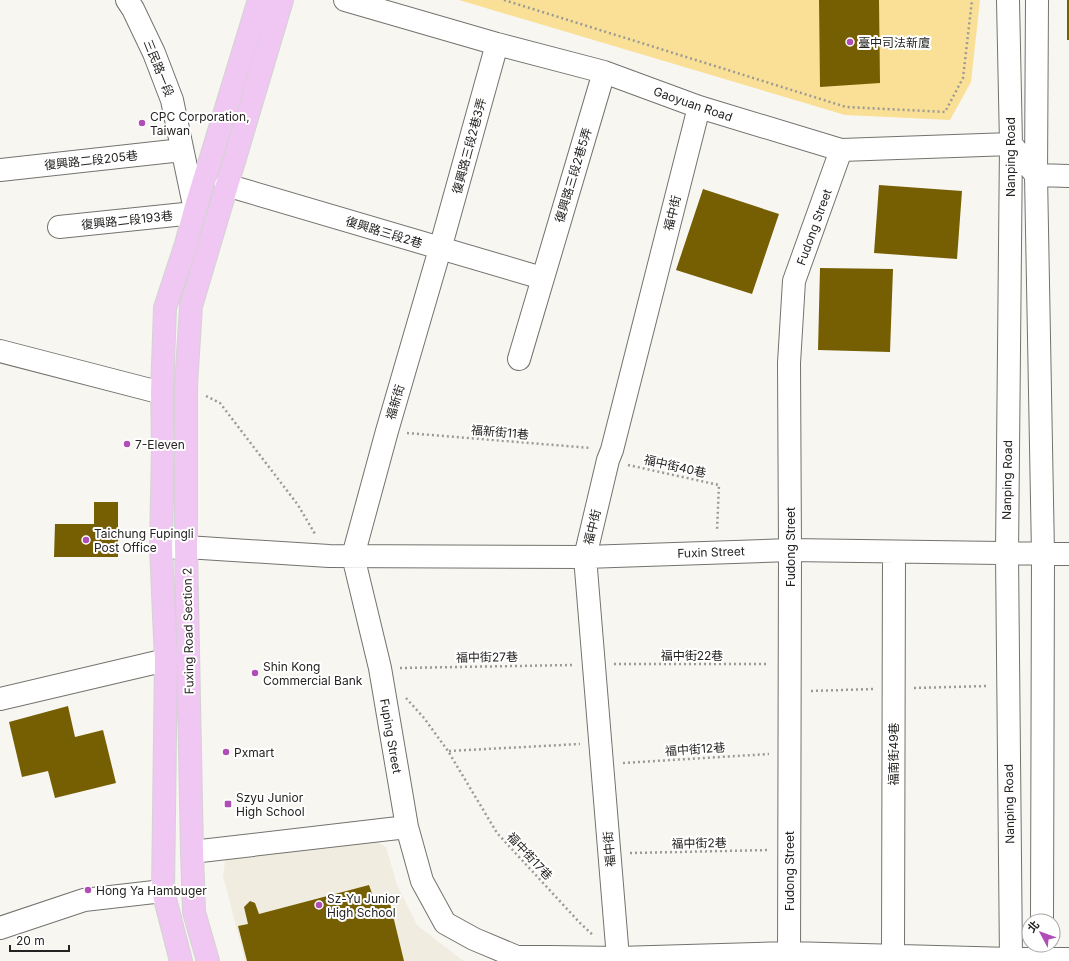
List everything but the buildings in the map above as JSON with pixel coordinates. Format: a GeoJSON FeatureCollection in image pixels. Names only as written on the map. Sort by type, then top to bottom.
{"type":"FeatureCollection","features":[{"type":"Feature","properties":{"kind":"main road","name":"Fuxing Road Section 2"},"geometry":{"type":"LineString","coordinates":[[181,961],[163,891],[166,660],[161,548],[163,446],[162,393],[165,308],[186,244],[258,0]]}},
{"type":"Feature","properties":{"kind":"main road","name":"Fuxing Road Section 2"},"geometry":{"type":"LineString","coordinates":[[208,961],[194,912],[192,852],[186,547],[186,386],[191,306],[282,0]]}},
{"type":"Feature","properties":{"kind":"street","name":"三民路一段"},"geometry":{"type":"LineString","coordinates":[[127,0],[133,8],[154,53],[172,100],[195,212]]}},
{"type":"Feature","properties":{"kind":"street","name":"Gaoyuan Road"},"geometry":{"type":"LineString","coordinates":[[345,0],[497,44],[604,72],[699,107],[841,150],[1011,144]]}},
{"type":"Feature","properties":{"kind":"street","name":"Nanping Road"},"geometry":{"type":"LineString","coordinates":[[1008,0],[1011,144],[1007,554],[1011,960]]}},
{"type":"Feature","properties":{"kind":"street"},"geometry":{"type":"LineString","coordinates":[[1037,0],[1036,175],[1043,554],[1042,913]]}},
{"type":"Feature","properties":{"kind":"street","name":"復興路三段2巷3弄"},"geometry":{"type":"LineString","coordinates":[[440,249],[497,44]]}},
{"type":"Feature","properties":{"kind":"street","name":"復興路三段2巷5弄"},"geometry":{"type":"LineString","coordinates":[[519,359],[604,72]]}},
{"type":"Feature","properties":{"kind":"street","name":"福中街"},"geometry":{"type":"LineString","coordinates":[[618,958],[585,557],[699,107]]}},
{"type":"Feature","properties":{"kind":"street"},"geometry":{"type":"LineString","coordinates":[[1011,144],[1036,175],[1069,176]]}},
{"type":"Feature","properties":{"kind":"street","name":"復興路二段205巷"},"geometry":{"type":"LineString","coordinates":[[0,170],[182,150]]}},
{"type":"Feature","properties":{"kind":"street","name":"Fudong Street"},"geometry":{"type":"LineString","coordinates":[[789,957],[789,363],[794,281],[841,150]]}},
{"type":"Feature","properties":{"kind":"street","name":"復興路三段2巷"},"geometry":{"type":"LineString","coordinates":[[226,185],[542,278]]}},
{"type":"Feature","properties":{"kind":"street","name":"復興路二段193巷"},"geometry":{"type":"LineString","coordinates":[[59,228],[195,212]]}},
{"type":"Feature","properties":{"kind":"street","name":"福新街"},"geometry":{"type":"LineString","coordinates":[[353,556],[387,431],[440,249]]}},
{"type":"Feature","properties":{"kind":"street"},"geometry":{"type":"LineString","coordinates":[[0,351],[162,393]]}},
{"type":"Feature","properties":{"kind":"street"},"geometry":{"type":"LineString","coordinates":[[161,548],[186,547],[329,556],[353,556]]}},
{"type":"Feature","properties":{"kind":"street","name":"Fuxin Street"},"geometry":{"type":"LineString","coordinates":[[353,556],[585,557],[790,550],[1069,554]]}},
{"type":"Feature","properties":{"kind":"street","name":"福南街49巷"},"geometry":{"type":"LineString","coordinates":[[893,956],[894,552]]}},
{"type":"Feature","properties":{"kind":"street","name":"Fuping Street"},"geometry":{"type":"LineString","coordinates":[[353,556],[380,668],[407,827],[422,881],[445,923],[474,939],[517,957],[618,958],[893,956],[1011,960],[1042,955],[1069,960]]}},
{"type":"Feature","properties":{"kind":"street"},"geometry":{"type":"LineString","coordinates":[[0,698],[166,660]]}},
{"type":"Feature","properties":{"kind":"street"},"geometry":{"type":"LineString","coordinates":[[192,852],[407,827]]}},
{"type":"Feature","properties":{"kind":"street"},"geometry":{"type":"LineString","coordinates":[[0,928],[84,900],[163,891]]}},
{"type":"Feature","properties":{"kind":"path"},"geometry":{"type":"LineString","coordinates":[[504,0],[846,107],[945,112],[963,78],[972,0]]}},
{"type":"Feature","properties":{"kind":"path"},"geometry":{"type":"LineString","coordinates":[[186,386],[220,403],[298,505],[329,556]]}},
{"type":"Feature","properties":{"kind":"path","name":"福新街11巷"},"geometry":{"type":"LineString","coordinates":[[387,431],[610,455]]}},
{"type":"Feature","properties":{"kind":"path","name":"福中街40巷"},"geometry":{"type":"LineString","coordinates":[[610,455],[719,485],[717,552]]}},
{"type":"Feature","properties":{"kind":"path","name":"福中街22巷"},"geometry":{"type":"LineString","coordinates":[[594,664],[790,664]]}},
{"type":"Feature","properties":{"kind":"path","name":"福中街27巷"},"geometry":{"type":"LineString","coordinates":[[380,668],[594,664]]}},
{"type":"Feature","properties":{"kind":"path","name":"福中街17巷"},"geometry":{"type":"LineString","coordinates":[[405,696],[424,718],[448,751],[497,833],[580,923],[618,958]]}},
{"type":"Feature","properties":{"kind":"path"},"geometry":{"type":"LineString","coordinates":[[448,751],[601,754]]}},
{"type":"Feature","properties":{"kind":"path","name":"福中街12巷"},"geometry":{"type":"LineString","coordinates":[[601,754],[790,752]]}},
{"type":"Feature","properties":{"kind":"path","name":"福中街2巷"},"geometry":{"type":"LineString","coordinates":[[609,853],[790,850]]}},
{"type":"Feature","properties":{"kind":"shaded area"},"geometry":{"type":"Polygon","coordinates":[[[459,0],[980,0],[971,82],[950,120],[845,115],[459,0]]]}},
{"type":"Feature","properties":{"kind":"shaded area","name":"Sz-Yu Junior High School"},"geometry":{"type":"Polygon","coordinates":[[[369,837],[386,847],[397,885],[417,925],[465,961],[245,961],[223,876],[226,855],[369,837]]]}},
{"type":"Feature","properties":{"kind":"place","name":"臺中司法新廈"},"geometry":{"type":"Point","coordinates":[850,42]}},
{"type":"Feature","properties":{"kind":"place","name":"CPC Corporation, Taiwan"},"geometry":{"type":"Point","coordinates":[142,123]}},
{"type":"Feature","properties":{"kind":"place","name":"7-Eleven"},"geometry":{"type":"Point","coordinates":[127,444]}},
{"type":"Feature","properties":{"kind":"place","name":"Taichung Fupingli Post Office"},"geometry":{"type":"Point","coordinates":[86,540]}},
{"type":"Feature","properties":{"kind":"place","name":"Shin Kong Commercial Bank"},"geometry":{"type":"Point","coordinates":[255,673]}},
{"type":"Feature","properties":{"kind":"place","name":"Pxmart"},"geometry":{"type":"Point","coordinates":[226,752]}},
{"type":"Feature","properties":{"kind":"place","name":"Szyu Junior High School"},"geometry":{"type":"Point","coordinates":[228,804]}},
{"type":"Feature","properties":{"kind":"place","name":"Hong Ya Hambuger"},"geometry":{"type":"Point","coordinates":[88,890]}},
{"type":"Feature","properties":{"kind":"place","name":"Sz-Yu Junior High School"},"geometry":{"type":"Point","coordinates":[319,905]}}]}
